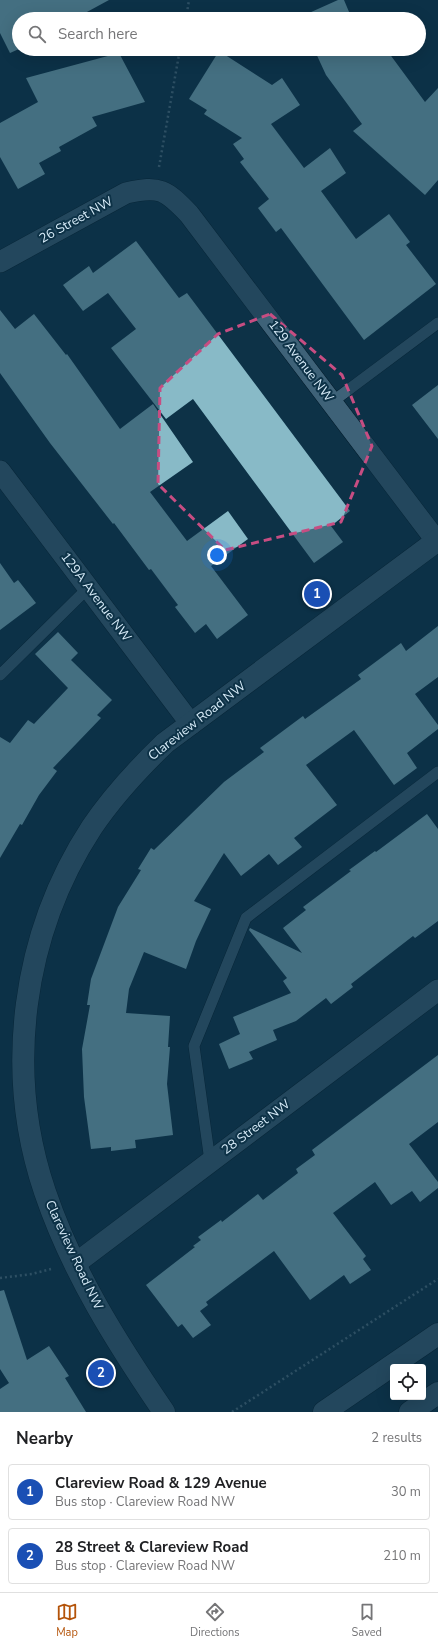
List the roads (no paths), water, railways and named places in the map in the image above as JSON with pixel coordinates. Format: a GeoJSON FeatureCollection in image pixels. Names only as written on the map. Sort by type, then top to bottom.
{"type":"FeatureCollection","features":[{"type":"Feature","properties":{"kind":"street","name":"26 Street NW"},"geometry":{"type":"LineString","coordinates":[[0,262],[126,193],[155,189]]}},
{"type":"Feature","properties":{"kind":"street","name":"129 Avenue NW"},"geometry":{"type":"LineString","coordinates":[[155,189],[166,192],[189,214],[437,541]]}},
{"type":"Feature","properties":{"kind":"street","name":"129A Avenue NW"},"geometry":{"type":"LineString","coordinates":[[0,471],[191,724]]}},
{"type":"Feature","properties":{"kind":"street","name":"Clareview Road NW"},"geometry":{"type":"LineString","coordinates":[[164,1412],[130,1362],[101,1314],[75,1264],[58,1228],[34,1155],[27,1118],[23,1079],[23,1041],[33,965],[44,928],[57,893],[73,859],[92,827],[114,797],[138,769],[165,743],[437,541]]}},
{"type":"Feature","properties":{"kind":"street","name":"28 Street NW"},"geometry":{"type":"LineString","coordinates":[[75,1264],[438,990]]}},
{"type":"Feature","properties":{"kind":"street"},"geometry":{"type":"LineString","coordinates":[[324,1412],[438,1334]]}},
{"type":"Feature","properties":{"kind":"street"},"geometry":{"type":"LineString","coordinates":[[410,1412],[438,1394]]}},
{"type":"Feature","properties":{"kind":"lane"},"geometry":{"type":"LineString","coordinates":[[332,402],[438,323]]}},
{"type":"Feature","properties":{"kind":"lane"},"geometry":{"type":"LineString","coordinates":[[0,676],[88,588]]}},
{"type":"Feature","properties":{"kind":"lane"},"geometry":{"type":"LineString","coordinates":[[210,1161],[194,1046],[246,918],[438,772]]}},
{"type":"Feature","properties":{"kind":"place","name":"Clareview Road & 129 Avenue"},"geometry":{"type":"Point","coordinates":[317,594]}},
{"type":"Feature","properties":{"kind":"place","name":"28 Street & Clareview Road"},"geometry":{"type":"Point","coordinates":[101,1373]}}]}
